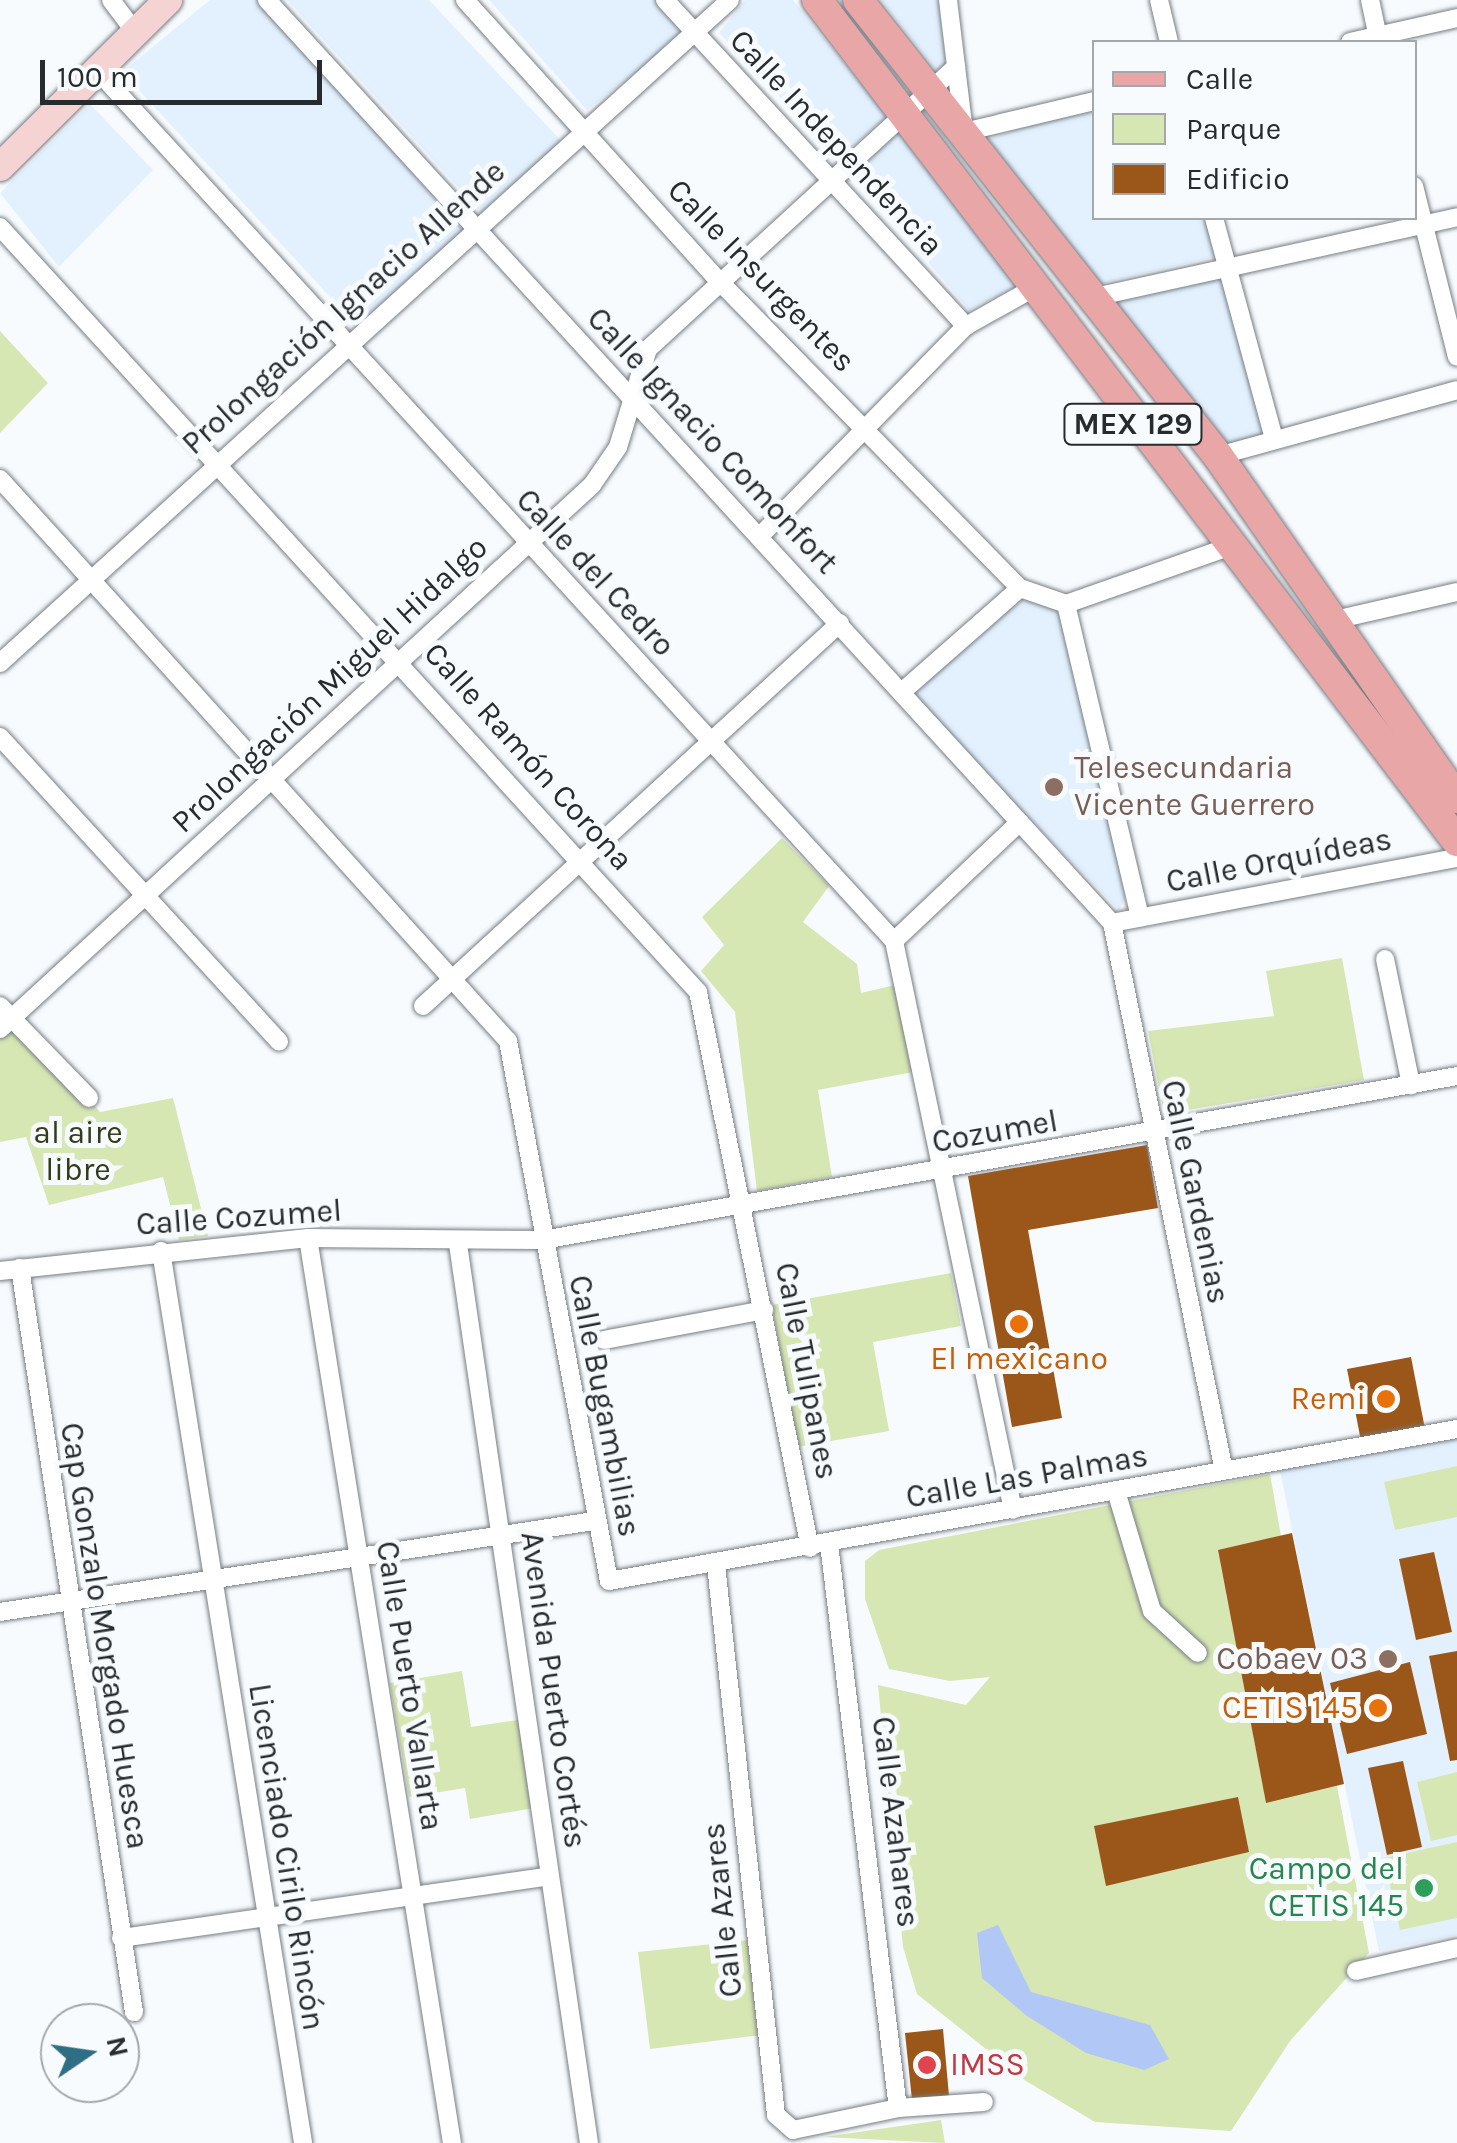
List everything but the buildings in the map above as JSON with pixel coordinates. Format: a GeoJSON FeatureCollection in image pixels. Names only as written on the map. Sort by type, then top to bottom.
{"type":"FeatureCollection","features":[{"type":"Feature","properties":{"kind":"main road","name":"MEX 129"},"geometry":{"type":"LineString","coordinates":[[817,0],[1226,548],[1457,841]]}},
{"type":"Feature","properties":{"kind":"main road","name":"MEX 129"},"geometry":{"type":"LineString","coordinates":[[858,0],[1098,296],[1339,619],[1457,798]]}},
{"type":"Feature","properties":{"kind":"street"},"geometry":{"type":"LineString","coordinates":[[111,0],[134,31]]}},
{"type":"Feature","properties":{"kind":"street"},"geometry":{"type":"LineString","coordinates":[[0,167],[168,0]]}},
{"type":"Feature","properties":{"kind":"street","name":"Calle Ignacio Comonfort"},"geometry":{"type":"LineString","coordinates":[[267,0],[628,396],[904,690],[1112,924]]}},
{"type":"Feature","properties":{"kind":"street","name":"Calle Insurgentes"},"geometry":{"type":"LineString","coordinates":[[465,0],[720,282],[1020,588]]}},
{"type":"Feature","properties":{"kind":"street","name":"Calle Independencia"},"geometry":{"type":"LineString","coordinates":[[665,0],[826,182],[966,326]]}},
{"type":"Feature","properties":{"kind":"street","name":"Prolongación Ignacio Allende"},"geometry":{"type":"LineString","coordinates":[[0,663],[342,346],[730,0]]}},
{"type":"Feature","properties":{"kind":"street"},"geometry":{"type":"LineString","coordinates":[[948,0],[964,132],[1092,102]]}},
{"type":"Feature","properties":{"kind":"street"},"geometry":{"type":"LineString","coordinates":[[1159,0],[1169,40]]}},
{"type":"Feature","properties":{"kind":"street"},"geometry":{"type":"LineString","coordinates":[[1370,0],[1378,39],[1457,18]]}},
{"type":"Feature","properties":{"kind":"street","name":"Calle del Cedro"},"geometry":{"type":"LineString","coordinates":[[96,68],[342,346],[894,940],[947,1171],[1013,1510]]}},
{"type":"Feature","properties":{"kind":"street","name":"Prolongación Miguel Hidalgo"},"geometry":{"type":"LineString","coordinates":[[4,1018],[146,898],[607,469],[628,396],[648,349],[826,182],[956,68]]}},
{"type":"Feature","properties":{"kind":"street"},"geometry":{"type":"LineString","coordinates":[[1417,197],[1457,357]]}},
{"type":"Feature","properties":{"kind":"street"},"geometry":{"type":"LineString","coordinates":[[1098,296],[1457,217]]}},
{"type":"Feature","properties":{"kind":"street"},"geometry":{"type":"LineString","coordinates":[[1215,220],[1273,436]]}},
{"type":"Feature","properties":{"kind":"street","name":"Calle Ramón Corona"},"geometry":{"type":"LineString","coordinates":[[0,228],[399,660],[698,992],[744,1206]]}},
{"type":"Feature","properties":{"kind":"street"},"geometry":{"type":"LineString","coordinates":[[760,536],[966,326],[1032,289]]}},
{"type":"Feature","properties":{"kind":"street"},"geometry":{"type":"LineString","coordinates":[[1218,456],[1273,436],[1457,390]]}},
{"type":"Feature","properties":{"kind":"street","name":"Calle Bugambilias"},"geometry":{"type":"LineString","coordinates":[[0,478],[270,782],[508,1041],[594,1521],[609,1581]]}},
{"type":"Feature","properties":{"kind":"street"},"geometry":{"type":"LineString","coordinates":[[904,690],[1020,588],[1066,604],[1226,548]]}},
{"type":"Feature","properties":{"kind":"street"},"geometry":{"type":"LineString","coordinates":[[1339,619],[1457,592]]}},
{"type":"Feature","properties":{"kind":"street"},"geometry":{"type":"LineString","coordinates":[[1066,604],[1140,917]]}},
{"type":"Feature","properties":{"kind":"street"},"geometry":{"type":"LineString","coordinates":[[424,1006],[580,859],[713,744],[840,622]]}},
{"type":"Feature","properties":{"kind":"street"},"geometry":{"type":"LineString","coordinates":[[0,736],[278,1042]]}},
{"type":"Feature","properties":{"kind":"street"},"geometry":{"type":"LineString","coordinates":[[894,940],[1020,822]]}},
{"type":"Feature","properties":{"kind":"street","name":"Calle Orquídeas"},"geometry":{"type":"LineString","coordinates":[[1112,924],[1457,858]]}},
{"type":"Feature","properties":{"kind":"street","name":"Calle Gardenias"},"geometry":{"type":"LineString","coordinates":[[1112,924],[1152,1135],[1224,1471]]}},
{"type":"Feature","properties":{"kind":"street"},"geometry":{"type":"LineString","coordinates":[[1385,959],[1411,1086]]}},
{"type":"Feature","properties":{"kind":"street"},"geometry":{"type":"LineString","coordinates":[[4,1018],[89,1098]]}},
{"type":"Feature","properties":{"kind":"street","name":"Cozumel"},"geometry":{"type":"LineString","coordinates":[[543,1240],[1152,1135],[1457,1076]]}},
{"type":"Feature","properties":{"kind":"street","name":"Calle Tulipanes"},"geometry":{"type":"LineString","coordinates":[[744,1206],[810,1548]]}},
{"type":"Feature","properties":{"kind":"street","name":"Calle Cozumel"},"geometry":{"type":"LineString","coordinates":[[0,1270],[308,1238],[458,1244],[543,1240]]}},
{"type":"Feature","properties":{"kind":"street","name":"Calle Puerto Vallarta"},"geometry":{"type":"LineString","coordinates":[[308,1238],[452,2143]]}},
{"type":"Feature","properties":{"kind":"street","name":"Avenida Puerto Cortés"},"geometry":{"type":"LineString","coordinates":[[458,1244],[589,2143]]}},
{"type":"Feature","properties":{"kind":"street","name":"Licenciado Cirilo Rincón"},"geometry":{"type":"LineString","coordinates":[[160,1252],[214,1580],[262,1918],[303,2143]]}},
{"type":"Feature","properties":{"kind":"street","name":"Cap Gonzalo Morgado Huesca"},"geometry":{"type":"LineString","coordinates":[[20,1268],[64,1602],[132,2003]]}},
{"type":"Feature","properties":{"kind":"street"},"geometry":{"type":"LineString","coordinates":[[604,1340],[764,1310]]}},
{"type":"Feature","properties":{"kind":"street","name":"Calle Las Palmas"},"geometry":{"type":"LineString","coordinates":[[609,1581],[716,1565],[1457,1429]]}},
{"type":"Feature","properties":{"kind":"street"},"geometry":{"type":"LineString","coordinates":[[1116,1491],[1152,1611],[1198,1653]]}},
{"type":"Feature","properties":{"kind":"street"},"geometry":{"type":"LineString","coordinates":[[0,1612],[594,1521]]}},
{"type":"Feature","properties":{"kind":"street","name":"Calle Azahares"},"geometry":{"type":"LineString","coordinates":[[829,1544],[898,2108]]}},
{"type":"Feature","properties":{"kind":"street","name":"Calle Azares"},"geometry":{"type":"LineString","coordinates":[[716,1565],[776,2115],[793,2130],[898,2108]]}},
{"type":"Feature","properties":{"kind":"street"},"geometry":{"type":"LineString","coordinates":[[121,1938],[549,1876]]}},
{"type":"Feature","properties":{"kind":"street"},"geometry":{"type":"LineString","coordinates":[[1356,1971],[1457,1948]]}},
{"type":"Feature","properties":{"kind":"street"},"geometry":{"type":"LineString","coordinates":[[898,2108],[984,2102]]}},
{"type":"Feature","properties":{"kind":"shaded area"},"geometry":{"type":"Polygon","coordinates":[[[210,0],[269,0],[474,230],[355,324],[122,72],[210,0]]]}},
{"type":"Feature","properties":{"kind":"shaded area"},"geometry":{"type":"Polygon","coordinates":[[[287,0],[429,0],[568,148],[490,222],[287,0]]]}},
{"type":"Feature","properties":{"kind":"shaded area"},"geometry":{"type":"Polygon","coordinates":[[[489,0],[669,0],[694,29],[587,110],[489,0]]]}},
{"type":"Feature","properties":{"kind":"shaded area"},"geometry":{"type":"Polygon","coordinates":[[[745,0],[793,0],[888,117],[838,158],[719,33],[745,0]]]}},
{"type":"Feature","properties":{"kind":"shaded area"},"geometry":{"type":"Polygon","coordinates":[[[881,0],[938,0],[950,88],[881,0]]]}},
{"type":"Feature","properties":{"kind":"shaded area"},"geometry":{"type":"Polygon","coordinates":[[[90,104],[153,170],[59,267],[0,193],[90,104]]]}},
{"type":"Feature","properties":{"kind":"shaded area"},"geometry":{"type":"Polygon","coordinates":[[[1092,106],[1092,220],[1215,220],[1224,255],[1098,284],[988,139],[1092,106]]]}},
{"type":"Feature","properties":{"kind":"shaded area"},"geometry":{"type":"Polygon","coordinates":[[[898,132],[1019,285],[969,310],[848,168],[898,132]]]}},
{"type":"Feature","properties":{"kind":"shaded area"},"geometry":{"type":"Polygon","coordinates":[[[1227,271],[1268,428],[1235,470],[1108,299],[1227,271]]]}},
{"type":"Feature","properties":{"kind":"shaded area","name":"Telesecundaria Vicente Guerrero"},"geometry":{"type":"Polygon","coordinates":[[[1020,588],[1066,604],[1132,885],[1119,910],[904,690],[1020,588]]]}},
{"type":"Feature","properties":{"kind":"shaded area","name":"Cobaev 03"},"geometry":{"type":"Polygon","coordinates":[[[1457,1435],[1457,1935],[1379,1951],[1280,1471],[1457,1435]]]}},
{"type":"Feature","properties":{"kind":"green space"},"geometry":{"type":"Polygon","coordinates":[[[0,331],[48,383],[0,433],[0,331]]]}},
{"type":"Feature","properties":{"kind":"green space"},"geometry":{"type":"Polygon","coordinates":[[[782,838],[829,886],[803,922],[857,964],[861,993],[908,982],[929,1069],[818,1090],[832,1177],[757,1191],[735,1012],[701,971],[724,945],[702,917],[782,838]]]}},
{"type":"Feature","properties":{"kind":"green space"},"geometry":{"type":"Polygon","coordinates":[[[1342,958],[1364,1080],[1164,1114],[1148,1031],[1274,1016],[1266,971],[1342,958]]]}},
{"type":"Feature","properties":{"kind":"green space","name":"al aire libre"},"geometry":{"type":"Polygon","coordinates":[[[21,1020],[100,1112],[173,1098],[208,1236],[179,1240],[163,1177],[49,1205],[26,1137],[0,1142],[0,1039],[21,1020]]]}},
{"type":"Feature","properties":{"kind":"green space"},"geometry":{"type":"Polygon","coordinates":[[[951,1273],[961,1326],[873,1342],[889,1431],[797,1447],[772,1305],[951,1273]]]}},
{"type":"Feature","properties":{"kind":"green space"},"geometry":{"type":"Polygon","coordinates":[[[1457,1466],[1457,1517],[1395,1530],[1384,1482],[1457,1466]]]}},
{"type":"Feature","properties":{"kind":"green space"},"geometry":{"type":"Polygon","coordinates":[[[1270,1474],[1281,1536],[1218,1551],[1266,1802],[1337,1786],[1369,1953],[1290,2041],[1231,2131],[1095,2122],[1026,2081],[917,1994],[903,1947],[878,1685],[966,1705],[990,1677],[950,1681],[889,1669],[865,1599],[865,1561],[879,1550],[1270,1474]]]}},
{"type":"Feature","properties":{"kind":"green space"},"geometry":{"type":"Polygon","coordinates":[[[462,1671],[471,1727],[524,1719],[539,1807],[470,1819],[465,1788],[409,1797],[390,1683],[462,1671]]]}},
{"type":"Feature","properties":{"kind":"green space"},"geometry":{"type":"Polygon","coordinates":[[[1457,1772],[1457,1835],[1431,1841],[1417,1782],[1457,1772]]]}},
{"type":"Feature","properties":{"kind":"green space","name":"Campo del CETIS 145"},"geometry":{"type":"Polygon","coordinates":[[[1457,1842],[1457,1918],[1400,1930],[1384,1858],[1457,1842]]]}},
{"type":"Feature","properties":{"kind":"green space"},"geometry":{"type":"Polygon","coordinates":[[[749,1940],[761,2035],[650,2049],[638,1952],[749,1940]]]}},
{"type":"Feature","properties":{"kind":"green space"},"geometry":{"type":"Polygon","coordinates":[[[941,2120],[945,2143],[824,2137],[914,2124],[941,2120]]]}},
{"type":"Feature","properties":{"kind":"water"},"geometry":{"type":"Polygon","coordinates":[[[998,1925],[1031,1992],[1150,2025],[1169,2059],[1144,2070],[1086,2053],[1027,2016],[982,1978],[977,1933],[998,1925]]]}},
{"type":"Feature","properties":{"kind":"place","name":"Telesecundaria Vicente Guerrero"},"geometry":{"type":"Point","coordinates":[1054,787]}},
{"type":"Feature","properties":{"kind":"place","name":"El mexicano"},"geometry":{"type":"Point","coordinates":[1019,1324]}},
{"type":"Feature","properties":{"kind":"place","name":"Remi"},"geometry":{"type":"Point","coordinates":[1386,1399]}},
{"type":"Feature","properties":{"kind":"place","name":"Cobaev 03"},"geometry":{"type":"Point","coordinates":[1388,1659]}},
{"type":"Feature","properties":{"kind":"place","name":"CETIS 145"},"geometry":{"type":"Point","coordinates":[1378,1708]}},
{"type":"Feature","properties":{"kind":"place","name":"Campo del CETIS 145"},"geometry":{"type":"Point","coordinates":[1424,1888]}},
{"type":"Feature","properties":{"kind":"place","name":"IMSS"},"geometry":{"type":"Point","coordinates":[927,2065]}}]}
